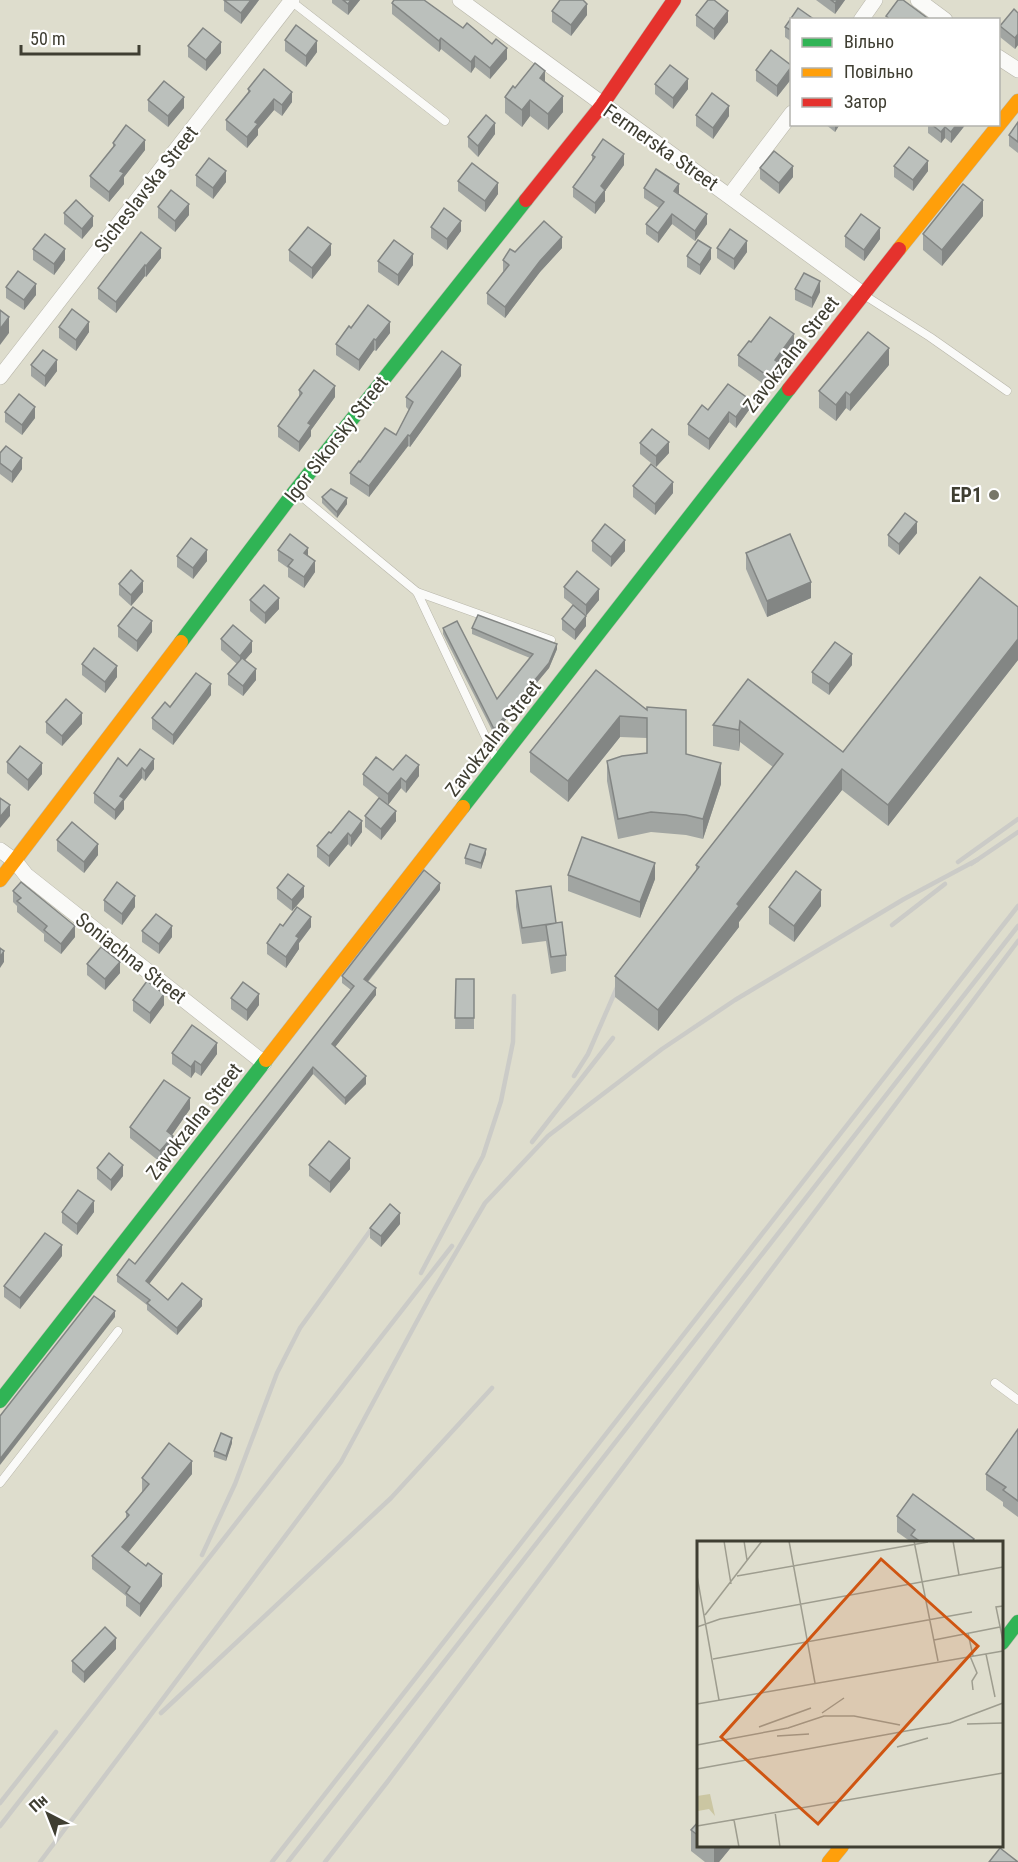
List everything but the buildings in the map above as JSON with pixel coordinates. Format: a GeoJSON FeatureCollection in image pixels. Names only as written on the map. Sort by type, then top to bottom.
{"type":"FeatureCollection","features":[{"type":"Feature","properties":{"kind":"street","name":"Sicheslavska Street"},"geometry":{"type":"LineString","coordinates":[[0,377],[291,0]]}},
{"type":"Feature","properties":{"kind":"street","name":"Fermerska Street"},"geometry":{"type":"LineString","coordinates":[[460,0],[863,294]]}},
{"type":"Feature","properties":{"kind":"street","name":"Igor Sikorsky Street"},"geometry":{"type":"LineString","coordinates":[[0,880],[295,491],[602,105],[674,0]]}},
{"type":"Feature","properties":{"kind":"street"},"geometry":{"type":"LineString","coordinates":[[862,18],[875,0]]}},
{"type":"Feature","properties":{"kind":"street"},"geometry":{"type":"LineString","coordinates":[[918,0],[942,18]]}},
{"type":"Feature","properties":{"kind":"street"},"geometry":{"type":"LineString","coordinates":[[1000,58],[1018,70]]}},
{"type":"Feature","properties":{"kind":"street","name":"Zavokzalna Street"},"geometry":{"type":"LineString","coordinates":[[1000,124],[1018,102]]}},
{"type":"Feature","properties":{"kind":"street"},"geometry":{"type":"LineString","coordinates":[[730,195],[790,116]]}},
{"type":"Feature","properties":{"kind":"street","name":"Zavokzalna Street"},"geometry":{"type":"LineString","coordinates":[[0,1401],[863,294],[999,126]]}},
{"type":"Feature","properties":{"kind":"street","name":"Soniachna Street"},"geometry":{"type":"LineString","coordinates":[[0,850],[15,861],[26,875],[264,1063]]}},
{"type":"Feature","properties":{"kind":"street"},"geometry":{"type":"LineString","coordinates":[[1003,1642],[1018,1622]]}},
{"type":"Feature","properties":{"kind":"street"},"geometry":{"type":"LineString","coordinates":[[829,1862],[840,1847]]}},
{"type":"Feature","properties":{"kind":"lane"},"geometry":{"type":"LineString","coordinates":[[291,0],[446,121]]}},
{"type":"Feature","properties":{"kind":"lane"},"geometry":{"type":"LineString","coordinates":[[863,294],[1007,391]]}},
{"type":"Feature","properties":{"kind":"lane"},"geometry":{"type":"LineString","coordinates":[[295,491],[417,592],[551,640]]}},
{"type":"Feature","properties":{"kind":"lane"},"geometry":{"type":"LineString","coordinates":[[417,592],[498,763]]}},
{"type":"Feature","properties":{"kind":"lane"},"geometry":{"type":"LineString","coordinates":[[0,1483],[118,1330]]}},
{"type":"Feature","properties":{"kind":"lane"},"geometry":{"type":"LineString","coordinates":[[995,1383],[1018,1401]]}},
{"type":"Feature","properties":{"kind":"railway"},"geometry":{"type":"LineString","coordinates":[[958,862],[1018,819]]}},
{"type":"Feature","properties":{"kind":"railway"},"geometry":{"type":"LineString","coordinates":[[971,864],[1018,832]]}},
{"type":"Feature","properties":{"kind":"railway"},"geometry":{"type":"LineString","coordinates":[[40,1862],[341,1462],[430,1297],[485,1203],[548,1136],[662,1049],[735,1000],[904,899],[977,860]]}},
{"type":"Feature","properties":{"kind":"railway"},"geometry":{"type":"LineString","coordinates":[[892,925],[945,884]]}},
{"type":"Feature","properties":{"kind":"railway"},"geometry":{"type":"LineString","coordinates":[[272,1862],[1018,906]]}},
{"type":"Feature","properties":{"kind":"railway"},"geometry":{"type":"LineString","coordinates":[[288,1862],[1018,926]]}},
{"type":"Feature","properties":{"kind":"railway"},"geometry":{"type":"LineString","coordinates":[[325,1862],[1018,941]]}},
{"type":"Feature","properties":{"kind":"railway"},"geometry":{"type":"LineString","coordinates":[[574,1076],[588,1054],[622,976]]}},
{"type":"Feature","properties":{"kind":"railway"},"geometry":{"type":"LineString","coordinates":[[421,1273],[483,1156],[501,1101],[513,1042],[514,996]]}},
{"type":"Feature","properties":{"kind":"railway"},"geometry":{"type":"LineString","coordinates":[[532,1142],[613,1038]]}},
{"type":"Feature","properties":{"kind":"railway"},"geometry":{"type":"LineString","coordinates":[[202,1555],[235,1484],[277,1373],[300,1328],[375,1224]]}},
{"type":"Feature","properties":{"kind":"railway"},"geometry":{"type":"LineString","coordinates":[[0,1826],[452,1246]]}},
{"type":"Feature","properties":{"kind":"railway"},"geometry":{"type":"LineString","coordinates":[[161,1713],[391,1498],[492,1388]]}},
{"type":"Feature","properties":{"kind":"railway"},"geometry":{"type":"LineString","coordinates":[[0,1803],[56,1732]]}},
{"type":"Feature","properties":{"kind":"traffic: fast"},"geometry":{"type":"LineString","coordinates":[[181,642],[295,491],[526,200]]}},
{"type":"Feature","properties":{"kind":"traffic: fast"},"geometry":{"type":"LineString","coordinates":[[463,807],[789,389]]}},
{"type":"Feature","properties":{"kind":"traffic: fast"},"geometry":{"type":"LineString","coordinates":[[0,1401],[266,1060]]}},
{"type":"Feature","properties":{"kind":"traffic: fast"},"geometry":{"type":"LineString","coordinates":[[1003,1642],[1018,1622]]}},
{"type":"Feature","properties":{"kind":"traffic: slow"},"geometry":{"type":"LineString","coordinates":[[1000,123],[1018,101]]}},
{"type":"Feature","properties":{"kind":"traffic: slow"},"geometry":{"type":"LineString","coordinates":[[899,249],[998,126]]}},
{"type":"Feature","properties":{"kind":"traffic: slow"},"geometry":{"type":"LineString","coordinates":[[0,880],[181,642]]}},
{"type":"Feature","properties":{"kind":"traffic: slow"},"geometry":{"type":"LineString","coordinates":[[266,1060],[463,807]]}},
{"type":"Feature","properties":{"kind":"traffic: slow"},"geometry":{"type":"LineString","coordinates":[[829,1862],[841,1847]]}},
{"type":"Feature","properties":{"kind":"traffic: jam"},"geometry":{"type":"LineString","coordinates":[[526,200],[602,105],[674,0]]}},
{"type":"Feature","properties":{"kind":"traffic: jam"},"geometry":{"type":"LineString","coordinates":[[789,389],[899,249]]}},
{"type":"Feature","properties":{"kind":"place","name":"ЕР1"},"geometry":{"type":"Point","coordinates":[994,495]}}]}
